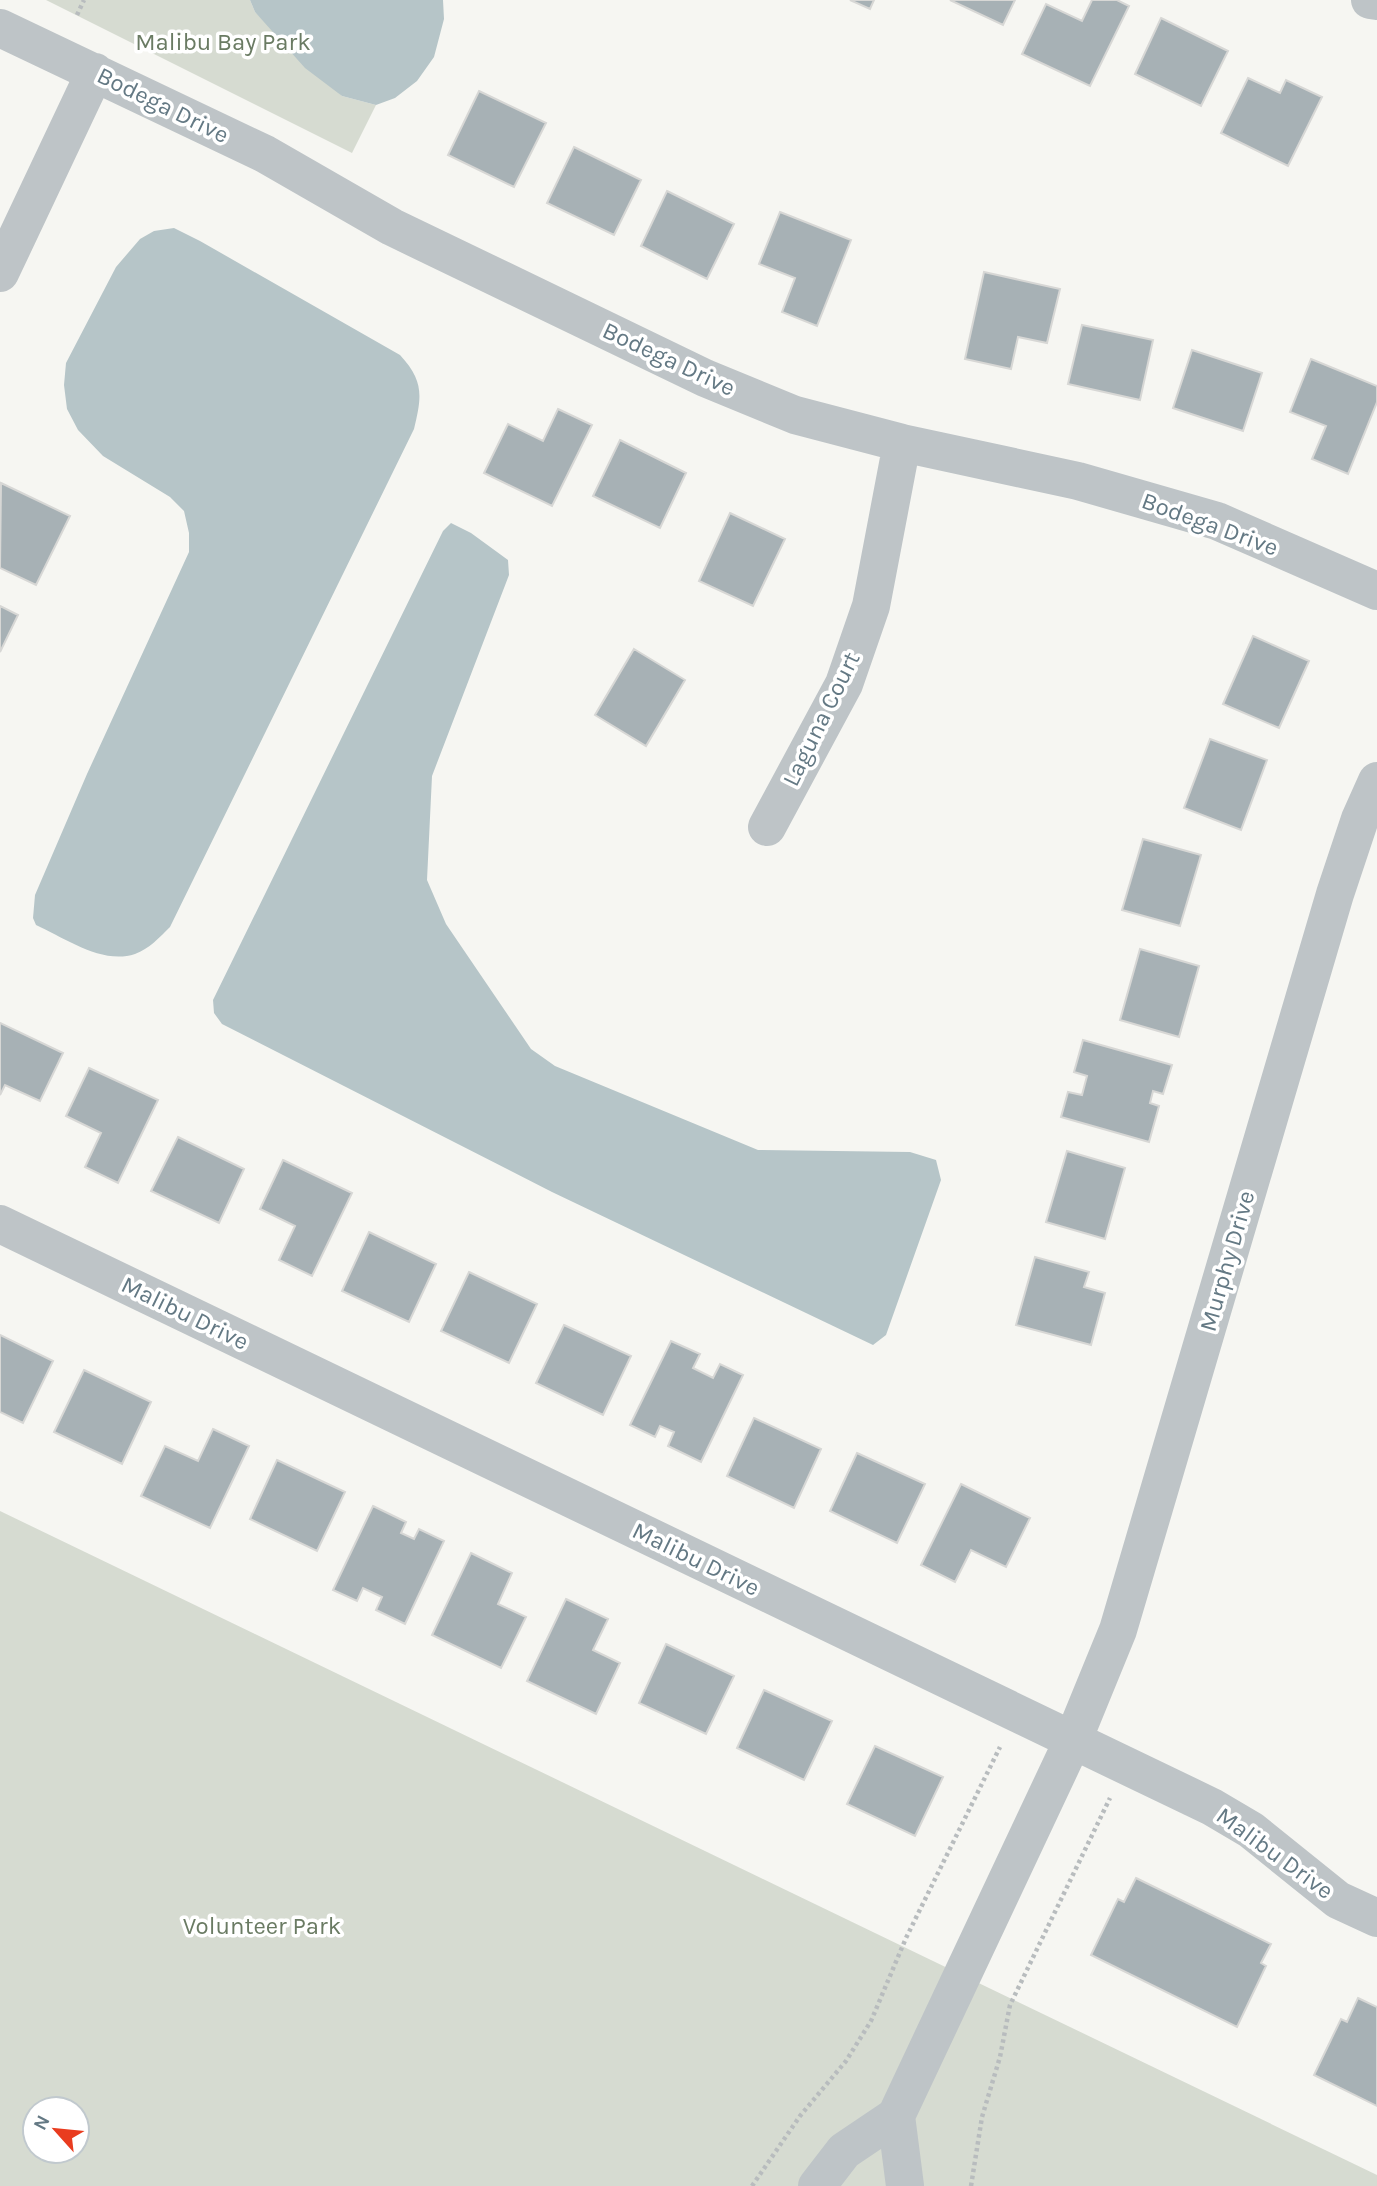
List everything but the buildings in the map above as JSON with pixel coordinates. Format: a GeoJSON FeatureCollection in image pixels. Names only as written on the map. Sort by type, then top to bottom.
{"type":"FeatureCollection","features":[{"type":"Feature","properties":{"kind":"street"},"geometry":{"type":"LineString","coordinates":[[1370,0],[1377,1]]}},
{"type":"Feature","properties":{"kind":"street","name":"Bodega Drive"},"geometry":{"type":"LineString","coordinates":[[0,28],[265,154],[392,227],[705,378],[794,415],[902,443],[1078,481],[1217,522],[1377,591]]}},
{"type":"Feature","properties":{"kind":"street"},"geometry":{"type":"LineString","coordinates":[[0,273],[95,72]]}},
{"type":"Feature","properties":{"kind":"street","name":"Laguna Court"},"geometry":{"type":"LineString","coordinates":[[767,827],[844,684],[871,606],[902,443]]}},
{"type":"Feature","properties":{"kind":"street","name":"Murphy Drive"},"geometry":{"type":"LineString","coordinates":[[896,2116],[1073,1740],[1118,1630],[1335,894],[1360,819],[1377,781]]}},
{"type":"Feature","properties":{"kind":"street","name":"Malibu Drive"},"geometry":{"type":"LineString","coordinates":[[0,1224],[1212,1807],[1251,1830],[1338,1900],[1377,1918]]}},
{"type":"Feature","properties":{"kind":"street"},"geometry":{"type":"LineString","coordinates":[[817,2186],[844,2151],[896,2116],[905,2186]]}},
{"type":"Feature","properties":{"kind":"path"},"geometry":{"type":"LineString","coordinates":[[77,15],[85,0]]}},
{"type":"Feature","properties":{"kind":"path"},"geometry":{"type":"LineString","coordinates":[[752,2186],[800,2116],[846,2061],[870,2021],[906,1938],[1016,1713]]}},
{"type":"Feature","properties":{"kind":"path"},"geometry":{"type":"LineString","coordinates":[[971,2186],[982,2117],[1000,2057],[1010,2005],[1126,1764]]}},
{"type":"Feature","properties":{"kind":"green space","name":"Malibu Bay Park"},"geometry":{"type":"Polygon","coordinates":[[[46,0],[250,0],[255,12],[342,96],[376,105],[352,153],[46,0]]]}},
{"type":"Feature","properties":{"kind":"green space","name":"Volunteer Park"},"geometry":{"type":"Polygon","coordinates":[[[0,1511],[1377,2175],[1377,2186],[0,2186],[0,1511]]]}},
{"type":"Feature","properties":{"kind":"shaded area"},"geometry":{"type":"Polygon","coordinates":[[[250,0],[443,0],[444,19],[434,57],[417,81],[395,98],[376,105],[342,96],[305,68],[255,12],[250,0]]]}},
{"type":"Feature","properties":{"kind":"shaded area"},"geometry":{"type":"Polygon","coordinates":[[[174,228],[400,355],[417,381],[419,407],[414,429],[170,927],[140,952],[110,956],[84,948],[36,925],[33,918],[35,895],[87,774],[189,552],[189,533],[184,511],[170,497],[103,456],[78,430],[67,409],[64,385],[66,363],[116,267],[140,239],[154,231],[174,228]]]}},
{"type":"Feature","properties":{"kind":"shaded area"},"geometry":{"type":"Polygon","coordinates":[[[451,523],[471,533],[508,560],[509,575],[432,776],[427,880],[446,924],[531,1049],[555,1066],[758,1150],[910,1152],[936,1160],[941,1180],[886,1335],[873,1345],[552,1192],[222,1024],[214,1013],[213,1000],[443,531],[451,523]]]}}]}
